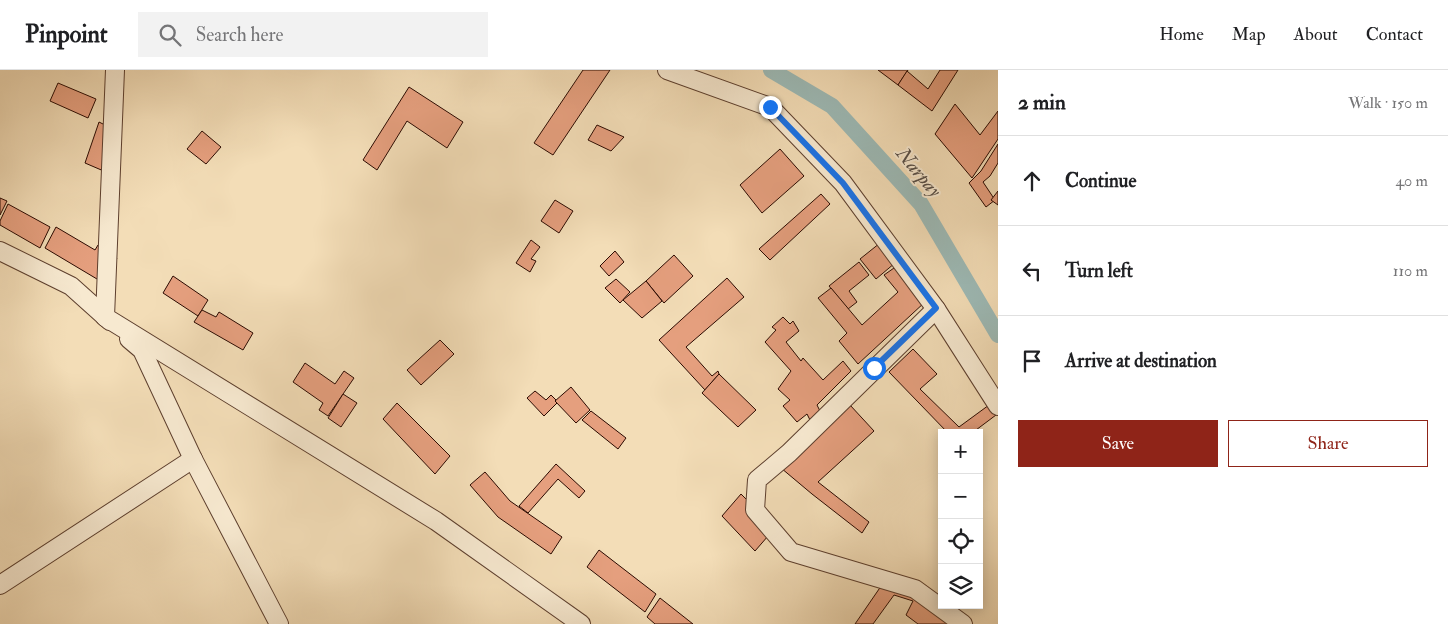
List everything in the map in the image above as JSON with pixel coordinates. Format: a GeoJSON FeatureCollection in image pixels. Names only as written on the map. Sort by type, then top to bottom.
{"type":"FeatureCollection","features":[{"type":"Feature","properties":{"kind":"street"},"geometry":{"type":"LineString","coordinates":[[105,316],[115,70]]}},
{"type":"Feature","properties":{"kind":"street"},"geometry":{"type":"LineString","coordinates":[[667,70],[770,107],[843,183],[936,308],[998,406]]}},
{"type":"Feature","properties":{"kind":"street"},"geometry":{"type":"LineString","coordinates":[[0,250],[71,286],[142,350],[193,459],[279,624]]}},
{"type":"Feature","properties":{"kind":"street"},"geometry":{"type":"LineString","coordinates":[[936,308],[789,453],[757,480],[756,510],[791,552],[915,589],[964,624]]}},
{"type":"Feature","properties":{"kind":"street"},"geometry":{"type":"LineString","coordinates":[[105,316],[436,521],[581,624]]}},
{"type":"Feature","properties":{"kind":"street"},"geometry":{"type":"LineString","coordinates":[[0,585],[193,459]]}},
{"type":"Feature","properties":{"kind":"building"},"geometry":{"type":"Polygon","coordinates":[[[583,70],[610,70],[553,155],[534,143],[583,70]]]}},
{"type":"Feature","properties":{"kind":"building"},"geometry":{"type":"Polygon","coordinates":[[[878,70],[908,70],[898,85],[878,70]]]}},
{"type":"Feature","properties":{"kind":"building"},"geometry":{"type":"Polygon","coordinates":[[[940,70],[958,70],[932,111],[898,85],[907,71],[928,89],[940,70]]]}},
{"type":"Feature","properties":{"kind":"building"},"geometry":{"type":"Polygon","coordinates":[[[58,83],[96,99],[88,118],[50,101],[58,83]]]}},
{"type":"Feature","properties":{"kind":"building"},"geometry":{"type":"Polygon","coordinates":[[[409,87],[463,122],[447,148],[407,121],[377,170],[363,160],[409,87]]]}},
{"type":"Feature","properties":{"kind":"building"},"geometry":{"type":"Polygon","coordinates":[[[955,104],[980,135],[998,111],[998,139],[972,178],[935,134],[955,104]]]}},
{"type":"Feature","properties":{"kind":"building"},"geometry":{"type":"Polygon","coordinates":[[[99,122],[121,133],[106,172],[85,163],[99,122]]]}},
{"type":"Feature","properties":{"kind":"building"},"geometry":{"type":"Polygon","coordinates":[[[597,125],[624,137],[611,151],[588,140],[597,125]]]}},
{"type":"Feature","properties":{"kind":"building"},"geometry":{"type":"Polygon","coordinates":[[[202,131],[221,147],[206,164],[187,149],[202,131]]]}},
{"type":"Feature","properties":{"kind":"building"},"geometry":{"type":"Polygon","coordinates":[[[998,144],[998,163],[990,176],[983,182],[995,200],[986,207],[969,183],[981,171],[998,144]]]}},
{"type":"Feature","properties":{"kind":"building"},"geometry":{"type":"Polygon","coordinates":[[[780,149],[804,176],[762,213],[740,185],[780,149]]]}},
{"type":"Feature","properties":{"kind":"building"},"geometry":{"type":"Polygon","coordinates":[[[998,191],[998,205],[991,200],[998,191]]]}},
{"type":"Feature","properties":{"kind":"building"},"geometry":{"type":"Polygon","coordinates":[[[821,194],[830,204],[770,260],[759,249],[821,194]]]}},
{"type":"Feature","properties":{"kind":"building"},"geometry":{"type":"Polygon","coordinates":[[[0,198],[7,201],[0,215],[0,198]]]}},
{"type":"Feature","properties":{"kind":"building"},"geometry":{"type":"Polygon","coordinates":[[[555,200],[573,211],[559,233],[541,221],[555,200]]]}},
{"type":"Feature","properties":{"kind":"building"},"geometry":{"type":"Polygon","coordinates":[[[8,204],[50,227],[40,248],[0,225],[8,204]]]}},
{"type":"Feature","properties":{"kind":"building"},"geometry":{"type":"Polygon","coordinates":[[[56,227],[95,250],[98,245],[117,258],[102,282],[45,248],[56,227]]]}},
{"type":"Feature","properties":{"kind":"building"},"geometry":{"type":"Polygon","coordinates":[[[531,240],[540,247],[531,259],[536,261],[530,272],[516,263],[531,240]]]}},
{"type":"Feature","properties":{"kind":"building"},"geometry":{"type":"Polygon","coordinates":[[[880,243],[895,263],[876,279],[860,259],[880,243]]]}},
{"type":"Feature","properties":{"kind":"building"},"geometry":{"type":"Polygon","coordinates":[[[615,251],[624,262],[609,276],[600,266],[615,251]]]}},
{"type":"Feature","properties":{"kind":"building"},"geometry":{"type":"Polygon","coordinates":[[[674,255],[693,276],[664,303],[646,281],[674,255]]]}},
{"type":"Feature","properties":{"kind":"building"},"geometry":{"type":"Polygon","coordinates":[[[859,262],[869,275],[849,291],[857,302],[848,309],[829,286],[859,262]]]}},
{"type":"Feature","properties":{"kind":"building"},"geometry":{"type":"Polygon","coordinates":[[[894,268],[925,302],[858,364],[839,341],[847,333],[818,298],[831,288],[862,325],[898,292],[884,275],[894,268]]]}},
{"type":"Feature","properties":{"kind":"building"},"geometry":{"type":"Polygon","coordinates":[[[173,276],[208,300],[198,316],[163,293],[173,276]]]}},
{"type":"Feature","properties":{"kind":"building"},"geometry":{"type":"Polygon","coordinates":[[[727,278],[744,297],[686,347],[712,376],[718,371],[719,374],[705,390],[659,340],[727,278]]]}},
{"type":"Feature","properties":{"kind":"building"},"geometry":{"type":"Polygon","coordinates":[[[616,279],[630,292],[620,303],[605,288],[616,279]]]}},
{"type":"Feature","properties":{"kind":"building"},"geometry":{"type":"Polygon","coordinates":[[[646,281],[662,301],[642,318],[623,300],[646,281]]]}},
{"type":"Feature","properties":{"kind":"building"},"geometry":{"type":"Polygon","coordinates":[[[202,310],[216,317],[219,312],[253,333],[243,350],[194,322],[202,310]]]}},
{"type":"Feature","properties":{"kind":"building"},"geometry":{"type":"Polygon","coordinates":[[[783,317],[790,324],[793,321],[799,331],[786,342],[801,361],[803,358],[823,380],[843,361],[851,371],[817,405],[820,411],[810,420],[807,414],[797,422],[783,406],[790,400],[778,389],[791,371],[765,342],[776,330],[772,327],[783,317]]]}},
{"type":"Feature","properties":{"kind":"building"},"geometry":{"type":"Polygon","coordinates":[[[440,340],[454,354],[421,385],[407,370],[440,340]]]}},
{"type":"Feature","properties":{"kind":"building"},"geometry":{"type":"Polygon","coordinates":[[[913,349],[937,374],[920,389],[959,427],[989,405],[996,415],[977,429],[944,429],[889,372],[913,349]]]}},
{"type":"Feature","properties":{"kind":"building"},"geometry":{"type":"Polygon","coordinates":[[[305,363],[335,384],[344,371],[354,378],[328,416],[319,410],[323,403],[293,382],[305,363]]]}},
{"type":"Feature","properties":{"kind":"building"},"geometry":{"type":"Polygon","coordinates":[[[719,374],[756,410],[738,427],[702,393],[719,374]]]}},
{"type":"Feature","properties":{"kind":"building"},"geometry":{"type":"Polygon","coordinates":[[[571,387],[590,410],[576,423],[555,401],[571,387]]]}},
{"type":"Feature","properties":{"kind":"building"},"geometry":{"type":"Polygon","coordinates":[[[535,391],[546,400],[551,395],[556,400],[557,403],[544,416],[527,398],[535,391]]]}},
{"type":"Feature","properties":{"kind":"building"},"geometry":{"type":"Polygon","coordinates":[[[343,394],[357,403],[341,427],[328,418],[343,394]]]}},
{"type":"Feature","properties":{"kind":"building"},"geometry":{"type":"Polygon","coordinates":[[[397,403],[450,456],[435,474],[383,419],[397,403]]]}},
{"type":"Feature","properties":{"kind":"building"},"geometry":{"type":"Polygon","coordinates":[[[850,405],[874,431],[818,482],[869,522],[862,533],[781,468],[850,405]]]}},
{"type":"Feature","properties":{"kind":"building"},"geometry":{"type":"Polygon","coordinates":[[[591,411],[626,438],[618,449],[582,420],[591,411]]]}},
{"type":"Feature","properties":{"kind":"building"},"geometry":{"type":"Polygon","coordinates":[[[556,464],[585,491],[579,498],[558,479],[528,513],[519,506],[556,464]]]}},
{"type":"Feature","properties":{"kind":"building"},"geometry":{"type":"Polygon","coordinates":[[[485,472],[510,501],[562,537],[551,554],[498,517],[470,485],[485,472]]]}},
{"type":"Feature","properties":{"kind":"building"},"geometry":{"type":"Polygon","coordinates":[[[741,494],[775,528],[755,551],[722,516],[741,494]]]}},
{"type":"Feature","properties":{"kind":"building"},"geometry":{"type":"Polygon","coordinates":[[[599,550],[656,594],[645,612],[587,567],[599,550]]]}},
{"type":"Feature","properties":{"kind":"building"},"geometry":{"type":"Polygon","coordinates":[[[888,576],[951,624],[918,624],[906,615],[913,601],[894,595],[873,624],[855,624],[888,576]]]}},
{"type":"Feature","properties":{"kind":"building"},"geometry":{"type":"Polygon","coordinates":[[[660,598],[693,624],[655,624],[647,617],[660,598]]]}},
{"type":"Feature","properties":{"kind":"waterway","name":"Narpay"},"geometry":{"type":"LineString","coordinates":[[771,70],[832,106],[921,204],[998,335]]}},
{"type":"Feature","properties":{"kind":"route"},"geometry":{"type":"LineString","coordinates":[[770,107],[843,183],[936,308],[874,368]]}}]}
